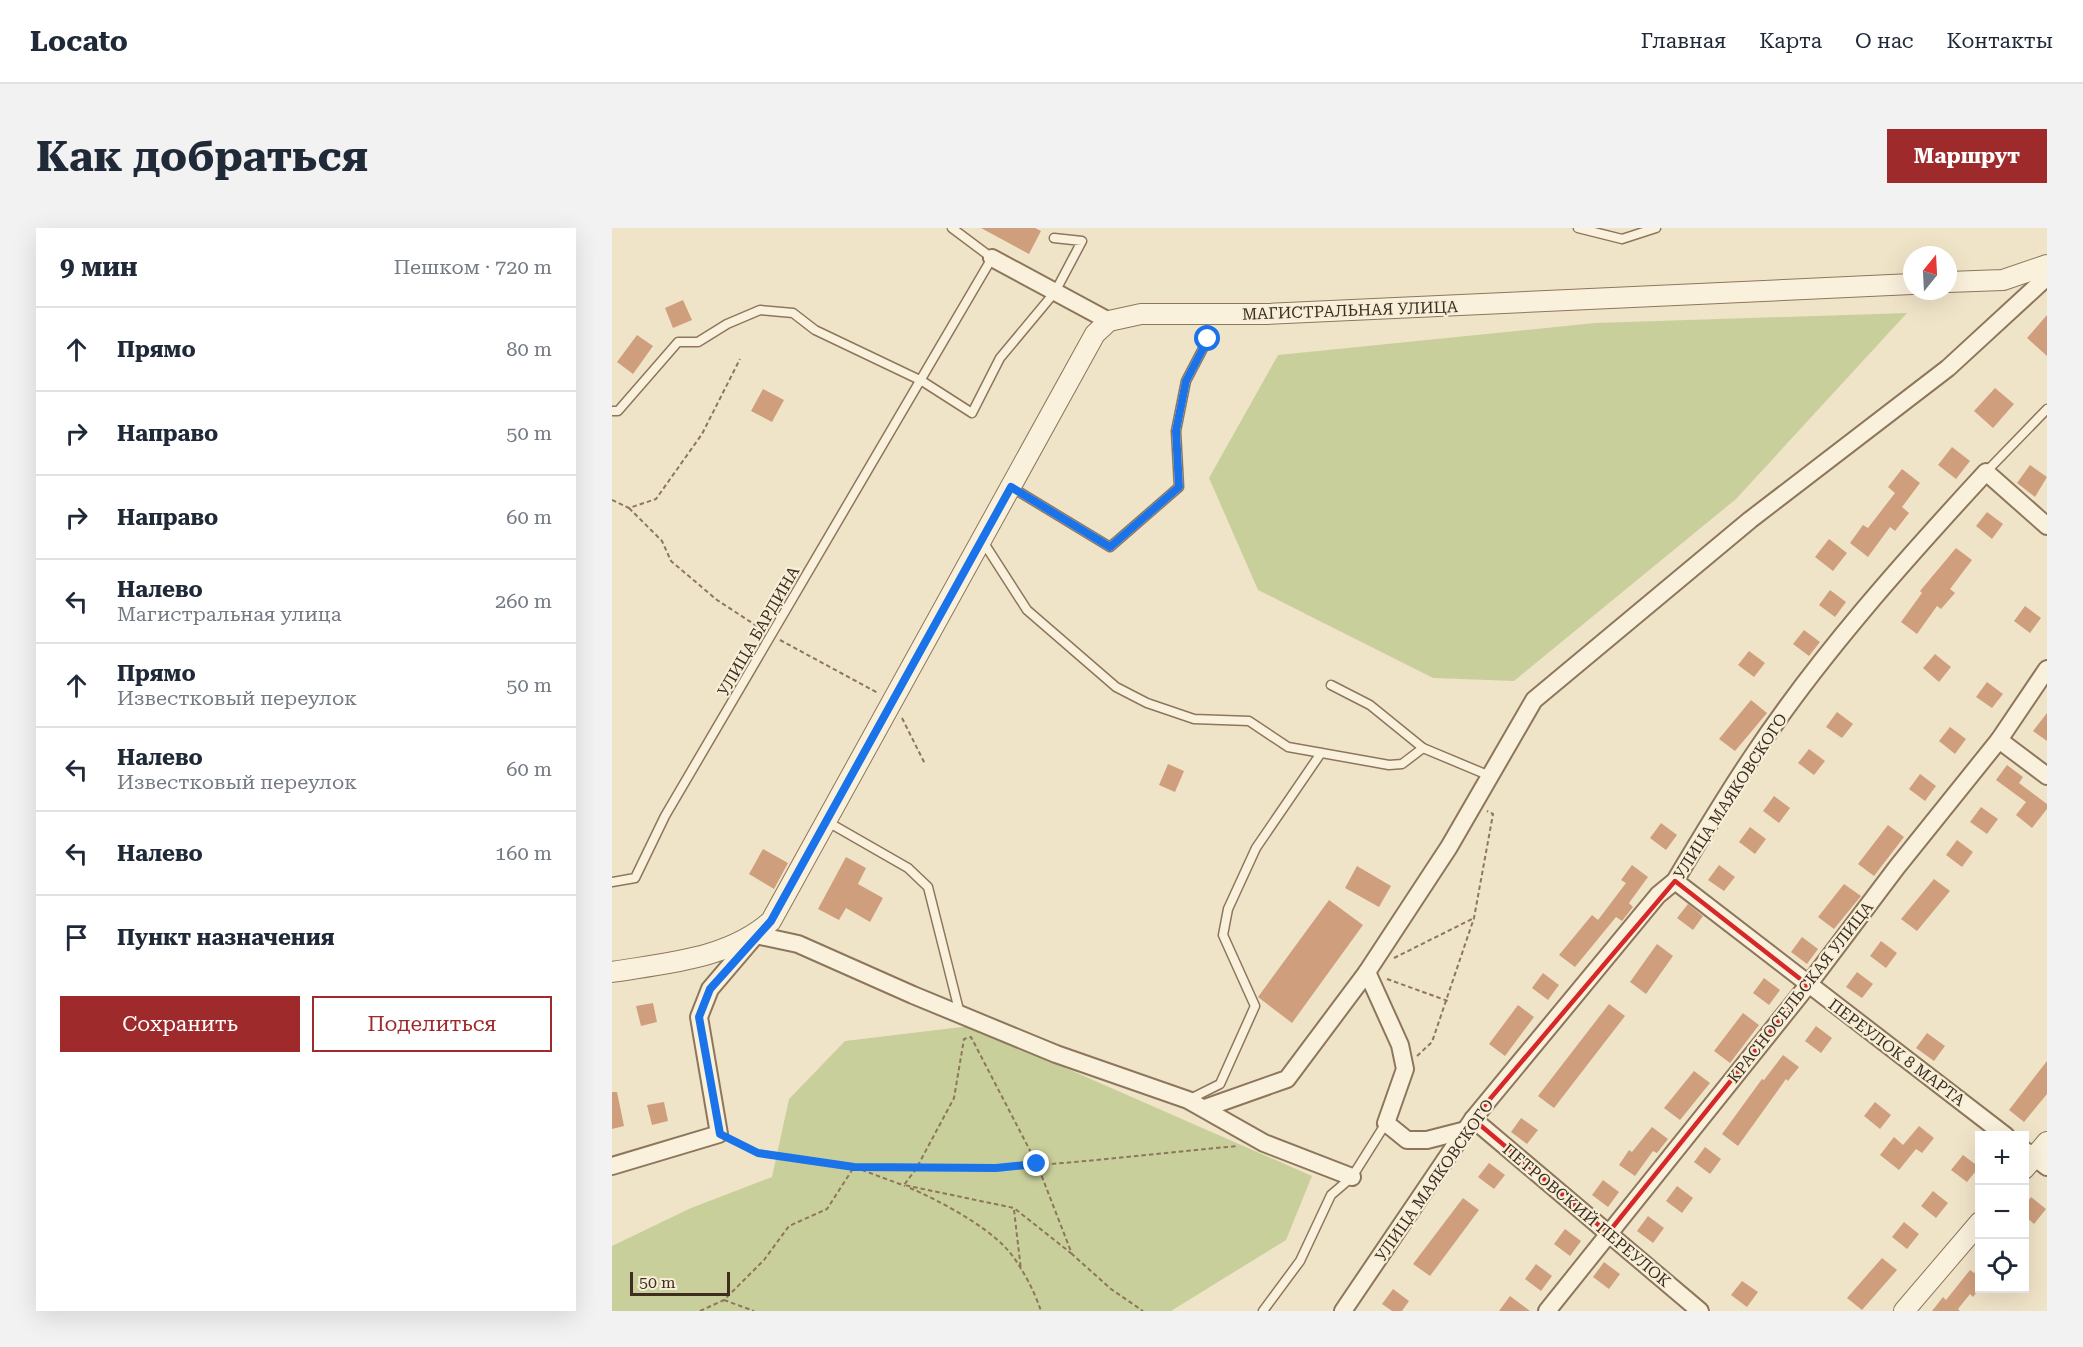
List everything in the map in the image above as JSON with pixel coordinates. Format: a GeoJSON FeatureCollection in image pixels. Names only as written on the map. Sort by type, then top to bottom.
{"type":"FeatureCollection","features":[{"type":"Feature","properties":{"kind":"street"},"geometry":{"type":"LineString","coordinates":[[612,1166],[720,1134],[699,1017],[710,989],[756,935],[771,921],[1095,334],[1109,321],[992,258]]}},
{"type":"Feature","properties":{"kind":"street"},"geometry":{"type":"LineString","coordinates":[[1957,282],[2003,280],[2047,265]]}},
{"type":"Feature","properties":{"kind":"street"},"geometry":{"type":"LineString","coordinates":[[1204,1108],[1287,1078],[1367,972],[1449,846],[1534,700],[1750,520],[1948,368],[2047,278]]}},
{"type":"Feature","properties":{"kind":"street","name":"МАГИСТРАЛЬНАЯ УЛИЦА"},"geometry":{"type":"LineString","coordinates":[[1109,321],[1141,314],[1267,314],[1903,284]]}},
{"type":"Feature","properties":{"kind":"street"},"geometry":{"type":"LineString","coordinates":[[1986,472],[2047,526]]}},
{"type":"Feature","properties":{"kind":"street","name":"УЛИЦА МАЯКОВСКОГО"},"geometry":{"type":"LineString","coordinates":[[1343,1311],[1469,1125],[1658,895],[1675,881],[1752,756],[1818,668],[1926,537],[1986,472]]}},
{"type":"Feature","properties":{"kind":"street","name":"КРАСНОСЕЛЬСКАЯ УЛИЦА"},"geometry":{"type":"LineString","coordinates":[[1547,1311],[1808,985],[1897,867],[1999,740],[2047,669]]}},
{"type":"Feature","properties":{"kind":"street"},"geometry":{"type":"LineString","coordinates":[[1999,740],[2047,776]]}},
{"type":"Feature","properties":{"kind":"street","name":"ПЕРЕУЛОК 8 МАРТА"},"geometry":{"type":"LineString","coordinates":[[1675,881],[1999,1131]]}},
{"type":"Feature","properties":{"kind":"street"},"geometry":{"type":"LineString","coordinates":[[612,972],[692,957],[737,945],[756,935],[798,944],[1056,1054],[1188,1100],[1264,1143],[1352,1177]]}},
{"type":"Feature","properties":{"kind":"street"},"geometry":{"type":"LineString","coordinates":[[1367,972],[1400,1045],[1404,1069],[1386,1123],[1407,1140],[1427,1140],[1469,1125]]}},
{"type":"Feature","properties":{"kind":"street","name":"ПЕТРОВСКИЙ ПЕРЕУЛОК"},"geometry":{"type":"LineString","coordinates":[[1469,1125],[1608,1233],[1700,1311]]}},
{"type":"Feature","properties":{"kind":"street"},"geometry":{"type":"LineString","coordinates":[[1904,1311],[1975,1228]]}},
{"type":"Feature","properties":{"kind":"lane"},"geometry":{"type":"LineString","coordinates":[[922,381],[992,258],[952,228]]}},
{"type":"Feature","properties":{"kind":"lane"},"geometry":{"type":"LineString","coordinates":[[1578,228],[1622,239],[1656,228]]}},
{"type":"Feature","properties":{"kind":"lane"},"geometry":{"type":"LineString","coordinates":[[612,411],[618,411],[678,342],[698,342],[727,324],[760,310],[793,313],[815,330],[922,381],[972,413],[1000,358],[1055,292],[1082,241],[1054,238]]}},
{"type":"Feature","properties":{"kind":"lane"},"geometry":{"type":"LineString","coordinates":[[1011,487],[1110,547],[1179,487],[1176,431],[1186,381],[1208,339]]}},
{"type":"Feature","properties":{"kind":"lane","name":"УЛИЦА БАРДИНА"},"geometry":{"type":"LineString","coordinates":[[612,882],[635,878],[665,816],[922,381]]}},
{"type":"Feature","properties":{"kind":"lane","name":"УЛИЦА МАЯКОВСКОГО"},"geometry":{"type":"LineString","coordinates":[[1986,472],[2047,409]]}},
{"type":"Feature","properties":{"kind":"lane"},"geometry":{"type":"LineString","coordinates":[[982,540],[1027,610],[1116,687],[1147,704],[1194,719],[1249,721],[1288,747],[1389,765],[1402,764],[1423,748]]}},
{"type":"Feature","properties":{"kind":"lane"},"geometry":{"type":"LineString","coordinates":[[1331,685],[1370,705],[1423,748],[1490,776]]}},
{"type":"Feature","properties":{"kind":"lane"},"geometry":{"type":"LineString","coordinates":[[1188,1100],[1220,1084],[1255,1006],[1223,935],[1228,909],[1256,848],[1321,753]]}},
{"type":"Feature","properties":{"kind":"lane"},"geometry":{"type":"LineString","coordinates":[[826,821],[908,868],[928,887],[960,1014]]}},
{"type":"Feature","properties":{"kind":"lane"},"geometry":{"type":"LineString","coordinates":[[1263,1311],[1300,1261],[1331,1195],[1352,1177],[1386,1123]]}},
{"type":"Feature","properties":{"kind":"path"},"geometry":{"type":"LineString","coordinates":[[612,500],[629,508],[656,499],[702,434],[740,359]]}},
{"type":"Feature","properties":{"kind":"path"},"geometry":{"type":"LineString","coordinates":[[1404,1069],[1432,1042],[1448,1001],[1474,918],[1493,814]]}},
{"type":"Feature","properties":{"kind":"path"},"geometry":{"type":"LineString","coordinates":[[1367,972],[1474,918]]}},
{"type":"Feature","properties":{"kind":"path"},"geometry":{"type":"LineString","coordinates":[[1367,972],[1448,1001]]}},
{"type":"Feature","properties":{"kind":"path"},"geometry":{"type":"LineString","coordinates":[[904,1185],[916,1169],[954,1098],[964,1039],[971,1037],[1037,1164],[1072,1254]]}},
{"type":"Feature","properties":{"kind":"path"},"geometry":{"type":"LineString","coordinates":[[720,1134],[758,1153],[854,1167],[916,1169],[996,1168],[1264,1143]]}},
{"type":"Feature","properties":{"kind":"path"},"geometry":{"type":"LineString","coordinates":[[854,1167],[904,1185],[944,1203],[1005,1247],[1036,1294],[1041,1311]]}},
{"type":"Feature","properties":{"kind":"path"},"geometry":{"type":"LineString","coordinates":[[700,1311],[724,1300],[764,1260],[789,1226],[826,1209],[854,1167]]}},
{"type":"Feature","properties":{"kind":"path"},"geometry":{"type":"LineString","coordinates":[[904,1185],[1014,1208],[1112,1289],[1143,1311]]}},
{"type":"Feature","properties":{"kind":"path"},"geometry":{"type":"LineString","coordinates":[[1014,1208],[1022,1272]]}},
{"type":"Feature","properties":{"kind":"path"},"geometry":{"type":"LineString","coordinates":[[724,1300],[754,1311]]}},
{"type":"Feature","properties":{"kind":"highlighted area"},"geometry":{"type":"Polygon","coordinates":[[[1675,881],[1808,985],[1608,1233],[1473,1119],[1675,881]]]}},
{"type":"Feature","properties":{"kind":"green space"},"geometry":{"type":"Polygon","coordinates":[[[1907,313],[1736,499],[1514,681],[1433,678],[1258,590],[1209,478],[1278,355],[1595,323],[1907,313]]]}},
{"type":"Feature","properties":{"kind":"green space"},"geometry":{"type":"Polygon","coordinates":[[[970,1026],[1312,1176],[1286,1240],[1171,1311],[612,1311],[612,1246],[691,1208],[772,1177],[789,1099],[845,1041],[970,1026]]]}},
{"type":"Feature","properties":{"kind":"building"},"geometry":{"type":"Polygon","coordinates":[[[981,228],[1035,228],[1041,231],[1029,254],[981,228]]]}},
{"type":"Feature","properties":{"kind":"building"},"geometry":{"type":"Polygon","coordinates":[[[683,300],[692,320],[673,328],[665,308],[683,300]]]}},
{"type":"Feature","properties":{"kind":"building"},"geometry":{"type":"Polygon","coordinates":[[[2047,315],[2047,356],[2027,338],[2047,315]]]}},
{"type":"Feature","properties":{"kind":"building"},"geometry":{"type":"Polygon","coordinates":[[[637,335],[653,346],[633,374],[617,362],[637,335]]]}},
{"type":"Feature","properties":{"kind":"building"},"geometry":{"type":"Polygon","coordinates":[[[1995,388],[2014,404],[1993,428],[1974,411],[1995,388]]]}},
{"type":"Feature","properties":{"kind":"building"},"geometry":{"type":"Polygon","coordinates":[[[763,389],[784,400],[772,422],[751,411],[763,389]]]}},
{"type":"Feature","properties":{"kind":"building"},"geometry":{"type":"Polygon","coordinates":[[[1952,447],[1970,461],[1956,479],[1938,465],[1952,447]]]}},
{"type":"Feature","properties":{"kind":"building"},"geometry":{"type":"Polygon","coordinates":[[[2030,465],[2047,477],[2035,497],[2017,483],[2030,465]]]}},
{"type":"Feature","properties":{"kind":"building"},"geometry":{"type":"Polygon","coordinates":[[[1902,469],[1920,483],[1902,507],[1909,513],[1895,531],[1890,527],[1868,557],[1850,543],[1863,525],[1868,528],[1895,493],[1888,487],[1902,469]]]}},
{"type":"Feature","properties":{"kind":"building"},"geometry":{"type":"Polygon","coordinates":[[[1987,512],[2003,524],[1992,539],[1976,526],[1987,512]]]}},
{"type":"Feature","properties":{"kind":"building"},"geometry":{"type":"Polygon","coordinates":[[[1829,539],[1847,553],[1833,571],[1815,557],[1829,539]]]}},
{"type":"Feature","properties":{"kind":"building"},"geometry":{"type":"Polygon","coordinates":[[[1956,548],[1972,560],[1950,589],[1955,593],[1941,609],[1937,606],[1917,634],[1901,622],[1922,593],[1920,591],[1956,548]]]}},
{"type":"Feature","properties":{"kind":"building"},"geometry":{"type":"Polygon","coordinates":[[[1830,590],[1846,602],[1835,617],[1819,605],[1830,590]]]}},
{"type":"Feature","properties":{"kind":"building"},"geometry":{"type":"Polygon","coordinates":[[[2025,606],[2041,618],[2030,633],[2014,621],[2025,606]]]}},
{"type":"Feature","properties":{"kind":"building"},"geometry":{"type":"Polygon","coordinates":[[[1804,630],[1820,642],[1809,656],[1793,644],[1804,630]]]}},
{"type":"Feature","properties":{"kind":"building"},"geometry":{"type":"Polygon","coordinates":[[[1749,651],[1765,663],[1754,677],[1738,665],[1749,651]]]}},
{"type":"Feature","properties":{"kind":"building"},"geometry":{"type":"Polygon","coordinates":[[[1935,654],[1951,667],[1939,682],[1923,668],[1935,654]]]}},
{"type":"Feature","properties":{"kind":"building"},"geometry":{"type":"Polygon","coordinates":[[[1987,682],[2003,694],[1992,708],[1976,697],[1987,682]]]}},
{"type":"Feature","properties":{"kind":"building"},"geometry":{"type":"Polygon","coordinates":[[[1751,700],[1767,713],[1735,751],[1719,739],[1751,700]]]}},
{"type":"Feature","properties":{"kind":"building"},"geometry":{"type":"Polygon","coordinates":[[[1837,712],[1853,724],[1842,738],[1826,727],[1837,712]]]}},
{"type":"Feature","properties":{"kind":"building"},"geometry":{"type":"Polygon","coordinates":[[[2047,713],[2047,741],[2033,731],[2047,713]]]}},
{"type":"Feature","properties":{"kind":"building"},"geometry":{"type":"Polygon","coordinates":[[[1950,727],[1966,739],[1955,754],[1939,741],[1950,727]]]}},
{"type":"Feature","properties":{"kind":"building"},"geometry":{"type":"Polygon","coordinates":[[[1809,749],[1825,761],[1814,775],[1798,763],[1809,749]]]}},
{"type":"Feature","properties":{"kind":"building"},"geometry":{"type":"Polygon","coordinates":[[[1168,764],[1184,771],[1175,792],[1159,785],[1168,764]]]}},
{"type":"Feature","properties":{"kind":"building"},"geometry":{"type":"Polygon","coordinates":[[[2007,765],[2023,777],[2019,783],[2047,804],[2047,809],[2032,828],[2016,815],[2026,802],[1996,780],[2007,765]]]}},
{"type":"Feature","properties":{"kind":"building"},"geometry":{"type":"Polygon","coordinates":[[[1920,774],[1936,786],[1925,801],[1909,789],[1920,774]]]}},
{"type":"Feature","properties":{"kind":"building"},"geometry":{"type":"Polygon","coordinates":[[[1774,796],[1790,808],[1779,823],[1763,811],[1774,796]]]}},
{"type":"Feature","properties":{"kind":"building"},"geometry":{"type":"Polygon","coordinates":[[[1981,807],[1998,819],[1987,834],[1970,822],[1981,807]]]}},
{"type":"Feature","properties":{"kind":"building"},"geometry":{"type":"Polygon","coordinates":[[[1661,823],[1677,835],[1666,850],[1650,838],[1661,823]]]}},
{"type":"Feature","properties":{"kind":"building"},"geometry":{"type":"Polygon","coordinates":[[[1888,825],[1904,837],[1874,876],[1858,864],[1888,825]]]}},
{"type":"Feature","properties":{"kind":"building"},"geometry":{"type":"Polygon","coordinates":[[[1750,827],[1766,839],[1755,854],[1739,842],[1750,827]]]}},
{"type":"Feature","properties":{"kind":"building"},"geometry":{"type":"Polygon","coordinates":[[[1957,840],[1973,852],[1962,867],[1946,855],[1957,840]]]}},
{"type":"Feature","properties":{"kind":"building"},"geometry":{"type":"Polygon","coordinates":[[[763,849],[788,863],[774,889],[749,874],[763,849]]]}},
{"type":"Feature","properties":{"kind":"building"},"geometry":{"type":"Polygon","coordinates":[[[846,857],[866,868],[858,884],[883,898],[870,922],[846,908],[839,920],[818,909],[846,857]]]}},
{"type":"Feature","properties":{"kind":"building"},"geometry":{"type":"Polygon","coordinates":[[[1632,865],[1648,877],[1629,903],[1633,907],[1622,921],[1616,917],[1575,967],[1559,955],[1592,915],[1598,920],[1626,883],[1621,880],[1632,865]]]}},
{"type":"Feature","properties":{"kind":"building"},"geometry":{"type":"Polygon","coordinates":[[[1719,865],[1735,877],[1724,891],[1708,880],[1719,865]]]}},
{"type":"Feature","properties":{"kind":"building"},"geometry":{"type":"Polygon","coordinates":[[[1357,866],[1391,886],[1379,907],[1345,888],[1357,866]]]}},
{"type":"Feature","properties":{"kind":"building"},"geometry":{"type":"Polygon","coordinates":[[[1934,879],[1950,891],[1917,931],[1901,919],[1934,879]]]}},
{"type":"Feature","properties":{"kind":"building"},"geometry":{"type":"Polygon","coordinates":[[[1844,884],[1861,896],[1834,929],[1818,917],[1844,884]]]}},
{"type":"Feature","properties":{"kind":"building"},"geometry":{"type":"Polygon","coordinates":[[[1329,900],[1363,925],[1292,1023],[1258,997],[1329,900]]]}},
{"type":"Feature","properties":{"kind":"building"},"geometry":{"type":"Polygon","coordinates":[[[1688,904],[1703,916],[1693,930],[1677,918],[1688,904]]]}},
{"type":"Feature","properties":{"kind":"building"},"geometry":{"type":"Polygon","coordinates":[[[1802,937],[1818,949],[1807,964],[1791,952],[1802,937]]]}},
{"type":"Feature","properties":{"kind":"building"},"geometry":{"type":"Polygon","coordinates":[[[1881,941],[1897,953],[1886,968],[1870,956],[1881,941]]]}},
{"type":"Feature","properties":{"kind":"building"},"geometry":{"type":"Polygon","coordinates":[[[1657,944],[1673,956],[1646,994],[1630,982],[1657,944]]]}},
{"type":"Feature","properties":{"kind":"building"},"geometry":{"type":"Polygon","coordinates":[[[1857,972],[1873,984],[1862,998],[1846,987],[1857,972]]]}},
{"type":"Feature","properties":{"kind":"building"},"geometry":{"type":"Polygon","coordinates":[[[1543,973],[1559,985],[1548,1000],[1532,988],[1543,973]]]}},
{"type":"Feature","properties":{"kind":"building"},"geometry":{"type":"Polygon","coordinates":[[[1764,978],[1780,990],[1769,1005],[1753,993],[1764,978]]]}},
{"type":"Feature","properties":{"kind":"building"},"geometry":{"type":"Polygon","coordinates":[[[653,1003],[657,1022],[641,1026],[636,1006],[653,1003]]]}},
{"type":"Feature","properties":{"kind":"building"},"geometry":{"type":"Polygon","coordinates":[[[1609,1004],[1625,1016],[1554,1108],[1538,1096],[1609,1004]]]}},
{"type":"Feature","properties":{"kind":"building"},"geometry":{"type":"Polygon","coordinates":[[[1518,1005],[1534,1017],[1505,1056],[1489,1044],[1518,1005]]]}},
{"type":"Feature","properties":{"kind":"building"},"geometry":{"type":"Polygon","coordinates":[[[1743,1013],[1759,1025],[1730,1063],[1714,1051],[1743,1013]]]}},
{"type":"Feature","properties":{"kind":"building"},"geometry":{"type":"Polygon","coordinates":[[[1816,1026],[1832,1038],[1821,1053],[1805,1041],[1816,1026]]]}},
{"type":"Feature","properties":{"kind":"building"},"geometry":{"type":"Polygon","coordinates":[[[1927,1033],[1945,1046],[1934,1061],[1916,1048],[1927,1033]]]}},
{"type":"Feature","properties":{"kind":"building"},"geometry":{"type":"Polygon","coordinates":[[[1783,1055],[1799,1067],[1788,1081],[1786,1079],[1738,1146],[1722,1134],[1762,1079],[1764,1080],[1783,1055]]]}},
{"type":"Feature","properties":{"kind":"building"},"geometry":{"type":"Polygon","coordinates":[[[2047,1061],[2047,1094],[2024,1122],[2009,1110],[2047,1061]]]}},
{"type":"Feature","properties":{"kind":"building"},"geometry":{"type":"Polygon","coordinates":[[[1694,1071],[1710,1083],[1680,1120],[1664,1108],[1694,1071]]]}},
{"type":"Feature","properties":{"kind":"building"},"geometry":{"type":"Polygon","coordinates":[[[612,1092],[617,1092],[624,1126],[612,1129],[612,1092]]]}},
{"type":"Feature","properties":{"kind":"building"},"geometry":{"type":"Polygon","coordinates":[[[664,1102],[668,1121],[652,1125],[647,1105],[664,1102]]]}},
{"type":"Feature","properties":{"kind":"building"},"geometry":{"type":"Polygon","coordinates":[[[1875,1102],[1891,1115],[1880,1129],[1864,1116],[1875,1102]]]}},
{"type":"Feature","properties":{"kind":"building"},"geometry":{"type":"Polygon","coordinates":[[[1521,1118],[1538,1130],[1527,1144],[1511,1132],[1521,1118]]]}},
{"type":"Feature","properties":{"kind":"building"},"geometry":{"type":"Polygon","coordinates":[[[1919,1126],[1934,1138],[1922,1153],[1916,1149],[1899,1170],[1880,1155],[1894,1137],[1903,1145],[1919,1126]]]}},
{"type":"Feature","properties":{"kind":"building"},"geometry":{"type":"Polygon","coordinates":[[[1652,1127],[1668,1139],[1657,1153],[1653,1151],[1635,1176],[1619,1165],[1629,1150],[1632,1152],[1652,1127]]]}},
{"type":"Feature","properties":{"kind":"building"},"geometry":{"type":"Polygon","coordinates":[[[1705,1147],[1721,1159],[1710,1174],[1694,1162],[1705,1147]]]}},
{"type":"Feature","properties":{"kind":"building"},"geometry":{"type":"Polygon","coordinates":[[[1963,1155],[1975,1164],[1975,1172],[1967,1182],[1951,1170],[1963,1155]]]}},
{"type":"Feature","properties":{"kind":"building"},"geometry":{"type":"Polygon","coordinates":[[[1489,1163],[1505,1175],[1494,1189],[1478,1177],[1489,1163]]]}},
{"type":"Feature","properties":{"kind":"building"},"geometry":{"type":"Polygon","coordinates":[[[1603,1180],[1619,1192],[1608,1207],[1592,1195],[1603,1180]]]}},
{"type":"Feature","properties":{"kind":"building"},"geometry":{"type":"Polygon","coordinates":[[[1677,1186],[1693,1198],[1682,1213],[1666,1201],[1677,1186]]]}},
{"type":"Feature","properties":{"kind":"building"},"geometry":{"type":"Polygon","coordinates":[[[1933,1191],[1948,1203],[1936,1218],[1921,1206],[1933,1191]]]}},
{"type":"Feature","properties":{"kind":"building"},"geometry":{"type":"Polygon","coordinates":[[[2031,1197],[2046,1209],[2034,1224],[2029,1220],[2031,1197]]]}},
{"type":"Feature","properties":{"kind":"building"},"geometry":{"type":"Polygon","coordinates":[[[1463,1198],[1479,1210],[1430,1276],[1413,1264],[1463,1198]]]}},
{"type":"Feature","properties":{"kind":"building"},"geometry":{"type":"Polygon","coordinates":[[[1648,1216],[1664,1228],[1653,1243],[1637,1231],[1648,1216]]]}},
{"type":"Feature","properties":{"kind":"building"},"geometry":{"type":"Polygon","coordinates":[[[1904,1222],[1919,1234],[1907,1249],[1892,1237],[1904,1222]]]}},
{"type":"Feature","properties":{"kind":"building"},"geometry":{"type":"Polygon","coordinates":[[[1565,1229],[1581,1241],[1570,1256],[1554,1244],[1565,1229]]]}},
{"type":"Feature","properties":{"kind":"building"},"geometry":{"type":"Polygon","coordinates":[[[1882,1258],[1897,1270],[1862,1310],[1847,1298],[1882,1258]]]}},
{"type":"Feature","properties":{"kind":"building"},"geometry":{"type":"Polygon","coordinates":[[[1604,1262],[1620,1274],[1609,1289],[1593,1277],[1604,1262]]]}},
{"type":"Feature","properties":{"kind":"building"},"geometry":{"type":"Polygon","coordinates":[[[1536,1264],[1552,1276],[1541,1291],[1525,1279],[1536,1264]]]}},
{"type":"Feature","properties":{"kind":"building"},"geometry":{"type":"Polygon","coordinates":[[[1970,1270],[1975,1274],[1976,1293],[1973,1297],[1970,1294],[1958,1309],[1960,1311],[1932,1311],[1943,1297],[1946,1300],[1970,1270]]]}},
{"type":"Feature","properties":{"kind":"building"},"geometry":{"type":"Polygon","coordinates":[[[1742,1281],[1758,1292],[1747,1307],[1731,1295],[1742,1281]]]}},
{"type":"Feature","properties":{"kind":"building"},"geometry":{"type":"Polygon","coordinates":[[[1393,1289],[1409,1301],[1402,1311],[1392,1311],[1382,1304],[1393,1289]]]}},
{"type":"Feature","properties":{"kind":"building"},"geometry":{"type":"Polygon","coordinates":[[[1510,1296],[1530,1311],[1499,1311],[1510,1296]]]}},
{"type":"Feature","properties":{"kind":"route"},"geometry":{"type":"LineString","coordinates":[[1037,1164],[996,1168],[854,1167],[758,1153],[720,1134],[699,1017],[710,989],[756,935],[771,921],[1011,487],[1110,547],[1179,487],[1176,431],[1186,381],[1208,339]]}}]}
